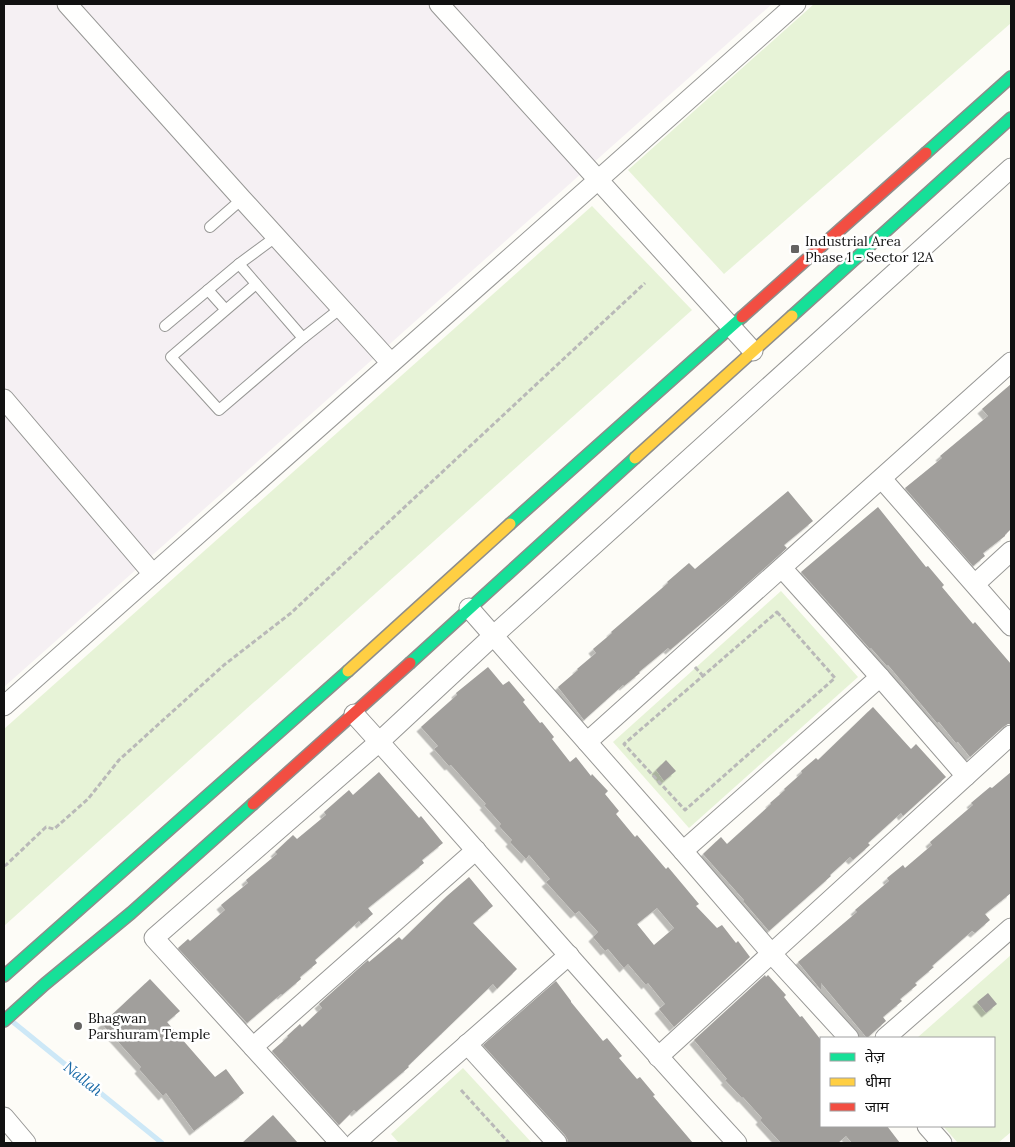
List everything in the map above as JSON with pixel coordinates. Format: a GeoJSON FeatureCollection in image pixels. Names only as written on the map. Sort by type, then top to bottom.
{"type":"FeatureCollection","features":[{"type":"Feature","properties":{"kind":"street"},"geometry":{"type":"LineString","coordinates":[[67,4],[391,364]]}},
{"type":"Feature","properties":{"kind":"street"},"geometry":{"type":"LineString","coordinates":[[439,4],[753,351]]}},
{"type":"Feature","properties":{"kind":"street"},"geometry":{"type":"LineString","coordinates":[[4,706],[796,4]]}},
{"type":"Feature","properties":{"kind":"street"},"geometry":{"type":"LineString","coordinates":[[4,976],[333,690],[446,582],[1011,77]]}},
{"type":"Feature","properties":{"kind":"street"},"geometry":{"type":"LineString","coordinates":[[4,1021],[45,984],[131,913],[351,710],[469,608],[1011,118]]}},
{"type":"Feature","properties":{"kind":"street"},"geometry":{"type":"LineString","coordinates":[[340,1143],[154,938],[379,742],[493,636],[1011,168]]}},
{"type":"Feature","properties":{"kind":"street"},"geometry":{"type":"LineString","coordinates":[[587,742],[1011,362]]}},
{"type":"Feature","properties":{"kind":"street"},"geometry":{"type":"LineString","coordinates":[[4,399],[153,574]]}},
{"type":"Feature","properties":{"kind":"street"},"geometry":{"type":"LineString","coordinates":[[882,479],[1011,626]]}},
{"type":"Feature","properties":{"kind":"street"},"geometry":{"type":"LineString","coordinates":[[975,584],[1011,551]]}},
{"type":"Feature","properties":{"kind":"street"},"geometry":{"type":"LineString","coordinates":[[782,568],[880,676],[966,776]]}},
{"type":"Feature","properties":{"kind":"street"},"geometry":{"type":"LineString","coordinates":[[469,608],[683,850],[771,953],[848,1037]]}},
{"type":"Feature","properties":{"kind":"street"},"geometry":{"type":"LineString","coordinates":[[683,850],[880,676]]}},
{"type":"Feature","properties":{"kind":"street"},"geometry":{"type":"LineString","coordinates":[[351,710],[658,1057],[737,1143]]}},
{"type":"Feature","properties":{"kind":"street"},"geometry":{"type":"LineString","coordinates":[[658,1057],[1011,735]]}},
{"type":"Feature","properties":{"kind":"street"},"geometry":{"type":"LineString","coordinates":[[253,1047],[476,850]]}},
{"type":"Feature","properties":{"kind":"street"},"geometry":{"type":"LineString","coordinates":[[886,1037],[1011,928]]}},
{"type":"Feature","properties":{"kind":"street"},"geometry":{"type":"LineString","coordinates":[[355,1143],[569,955]]}},
{"type":"Feature","properties":{"kind":"street"},"geometry":{"type":"LineString","coordinates":[[467,1044],[557,1143]]}},
{"type":"Feature","properties":{"kind":"street"},"geometry":{"type":"LineString","coordinates":[[4,1117],[26,1143]]}},
{"type":"Feature","properties":{"kind":"street"},"geometry":{"type":"LineString","coordinates":[[928,1127],[942,1143]]}},
{"type":"Feature","properties":{"kind":"lane"},"geometry":{"type":"LineString","coordinates":[[210,227],[242,199]]}},
{"type":"Feature","properties":{"kind":"lane"},"geometry":{"type":"LineString","coordinates":[[165,326],[239,264],[277,236]]}},
{"type":"Feature","properties":{"kind":"lane"},"geometry":{"type":"LineString","coordinates":[[239,264],[303,338]]}},
{"type":"Feature","properties":{"kind":"lane"},"geometry":{"type":"LineString","coordinates":[[256,284],[171,356],[219,410],[341,308]]}},
{"type":"Feature","properties":{"kind":"lane"},"geometry":{"type":"LineString","coordinates":[[208,290],[226,309]]}},
{"type":"Feature","properties":{"kind":"path"},"geometry":{"type":"LineString","coordinates":[[4,866],[46,827],[54,829],[80,808],[119,760],[224,664],[292,613],[645,283]]}},
{"type":"Feature","properties":{"kind":"path"},"geometry":{"type":"LineString","coordinates":[[777,612],[835,678],[685,810],[624,744],[777,612]]}},
{"type":"Feature","properties":{"kind":"path"},"geometry":{"type":"LineString","coordinates":[[461,1090],[509,1143]]}},
{"type":"Feature","properties":{"kind":"shaded area"},"geometry":{"type":"Polygon","coordinates":[[[4,4],[772,4],[4,687],[4,4]]]}},
{"type":"Feature","properties":{"kind":"green space"},"geometry":{"type":"Polygon","coordinates":[[[814,4],[1011,4],[1011,23],[724,274],[628,170],[814,4]]]}},
{"type":"Feature","properties":{"kind":"green space"},"geometry":{"type":"Polygon","coordinates":[[[592,206],[692,310],[4,926],[4,729],[592,206]]]}},
{"type":"Feature","properties":{"kind":"green space"},"geometry":{"type":"Polygon","coordinates":[[[781,591],[858,677],[689,828],[613,742],[781,591]]]}},
{"type":"Feature","properties":{"kind":"green space"},"geometry":{"type":"Polygon","coordinates":[[[1011,955],[1011,1132],[998,1143],[958,1143],[944,1127],[995,1127],[995,1037],[918,1037],[1011,955]]]}},
{"type":"Feature","properties":{"kind":"green space"},"geometry":{"type":"Polygon","coordinates":[[[463,1068],[532,1143],[399,1143],[391,1134],[463,1068]]]}},
{"type":"Feature","properties":{"kind":"building"},"geometry":{"type":"Polygon","coordinates":[[[1011,384],[1011,529],[983,553],[985,556],[973,566],[905,488],[942,458],[940,456],[988,416],[982,409],[1011,384]]]}},
{"type":"Feature","properties":{"kind":"building"},"geometry":{"type":"Polygon","coordinates":[[[788,491],[813,521],[784,545],[787,548],[729,600],[670,650],[668,648],[640,673],[623,685],[584,720],[558,687],[596,653],[593,649],[689,563],[695,569],[788,491]]]}},
{"type":"Feature","properties":{"kind":"building"},"geometry":{"type":"Polygon","coordinates":[[[878,507],[926,567],[928,566],[944,585],[942,587],[973,624],[975,622],[1011,664],[1011,724],[1003,727],[970,757],[939,722],[937,723],[888,665],[870,649],[801,572],[878,507]]]}},
{"type":"Feature","properties":{"kind":"building"},"geometry":{"type":"Polygon","coordinates":[[[488,667],[503,685],[509,681],[525,700],[523,702],[554,737],[552,739],[570,762],[576,757],[591,776],[592,774],[608,791],[605,794],[619,811],[616,814],[635,837],[637,835],[666,869],[668,867],[699,904],[696,906],[717,928],[722,925],[736,943],[738,941],[750,957],[674,1027],[659,1009],[665,1004],[648,983],[646,985],[628,964],[624,968],[608,949],[605,951],[593,937],[598,932],[579,911],[575,914],[546,882],[550,879],[529,855],[526,859],[510,842],[512,840],[499,826],[501,824],[484,805],[486,804],[434,749],[438,746],[421,727],[457,695],[456,693],[488,667]],[[657,908],[637,924],[654,945],[674,928],[657,908]]]}},
{"type":"Feature","properties":{"kind":"building"},"geometry":{"type":"Polygon","coordinates":[[[873,707],[911,749],[916,744],[946,777],[903,816],[901,813],[868,843],[870,845],[853,860],[850,857],[769,931],[703,854],[721,837],[727,844],[771,804],[802,773],[801,771],[816,758],[818,760],[873,707]]]}},
{"type":"Feature","properties":{"kind":"building"},"geometry":{"type":"Polygon","coordinates":[[[666,760],[676,771],[664,781],[656,770],[666,760]]]}},
{"type":"Feature","properties":{"kind":"building"},"geometry":{"type":"Polygon","coordinates":[[[379,772],[419,818],[421,816],[443,843],[422,860],[424,863],[368,908],[373,914],[361,924],[359,921],[315,960],[317,963],[300,977],[301,979],[247,1023],[178,948],[188,939],[190,941],[225,910],[221,905],[248,883],[246,880],[277,854],[275,852],[293,835],[297,839],[326,815],[324,812],[349,790],[353,795],[379,772]]]}},
{"type":"Feature","properties":{"kind":"building"},"geometry":{"type":"Polygon","coordinates":[[[1011,772],[1011,893],[985,914],[990,920],[975,933],[972,931],[932,966],[934,967],[915,983],[917,985],[900,999],[902,1001],[883,1017],[886,1021],[866,1037],[821,983],[821,990],[798,962],[857,912],[855,910],[889,881],[887,878],[903,865],[905,868],[932,845],[930,842],[973,805],[971,803],[990,787],[992,788],[1011,772]]]}},
{"type":"Feature","properties":{"kind":"building"},"geometry":{"type":"Polygon","coordinates":[[[469,877],[493,906],[473,923],[517,969],[497,989],[493,984],[409,1067],[356,1112],[354,1110],[339,1125],[272,1051],[300,1024],[302,1027],[322,1008],[319,1004],[368,960],[369,962],[399,937],[402,940],[469,877]]]}},
{"type":"Feature","properties":{"kind":"building"},"geometry":{"type":"Polygon","coordinates":[[[765,975],[766,977],[768,975],[786,995],[784,997],[800,1017],[802,1016],[820,1039],[820,1127],[888,1127],[900,1143],[852,1143],[846,1136],[838,1143],[781,1143],[760,1120],[762,1118],[725,1080],[727,1079],[694,1040],[765,975]]]}},
{"type":"Feature","properties":{"kind":"building"},"geometry":{"type":"Polygon","coordinates":[[[150,979],[180,1011],[167,1022],[215,1077],[226,1069],[244,1093],[194,1131],[166,1093],[163,1096],[139,1069],[141,1067],[102,1024],[150,979]]]}},
{"type":"Feature","properties":{"kind":"building"},"geometry":{"type":"Polygon","coordinates":[[[556,981],[603,1041],[607,1038],[622,1056],[619,1058],[637,1079],[640,1077],[655,1095],[653,1096],[693,1143],[568,1143],[565,1135],[483,1045],[556,981]]]}},
{"type":"Feature","properties":{"kind":"building"},"geometry":{"type":"Polygon","coordinates":[[[988,993],[997,1004],[986,1013],[977,1002],[988,993]]]}},
{"type":"Feature","properties":{"kind":"building"},"geometry":{"type":"Polygon","coordinates":[[[273,1115],[298,1143],[242,1143],[273,1115]]]}},
{"type":"Feature","properties":{"kind":"waterway","name":"Nallah"},"geometry":{"type":"LineString","coordinates":[[13,1022],[162,1143]]}},
{"type":"Feature","properties":{"kind":"traffic: fast"},"geometry":{"type":"LineString","coordinates":[[926,153],[1011,77]]}},
{"type":"Feature","properties":{"kind":"traffic: fast"},"geometry":{"type":"LineString","coordinates":[[792,316],[1011,118]]}},
{"type":"Feature","properties":{"kind":"traffic: fast"},"geometry":{"type":"LineString","coordinates":[[510,524],[742,317]]}},
{"type":"Feature","properties":{"kind":"traffic: fast"},"geometry":{"type":"LineString","coordinates":[[410,663],[635,458]]}},
{"type":"Feature","properties":{"kind":"traffic: fast"},"geometry":{"type":"LineString","coordinates":[[4,976],[348,671]]}},
{"type":"Feature","properties":{"kind":"traffic: fast"},"geometry":{"type":"LineString","coordinates":[[4,1021],[45,984],[131,913],[253,804]]}},
{"type":"Feature","properties":{"kind":"traffic: slow"},"geometry":{"type":"LineString","coordinates":[[635,458],[792,316]]}},
{"type":"Feature","properties":{"kind":"traffic: slow"},"geometry":{"type":"LineString","coordinates":[[348,671],[510,524]]}},
{"type":"Feature","properties":{"kind":"traffic: jam"},"geometry":{"type":"LineString","coordinates":[[742,317],[926,153]]}},
{"type":"Feature","properties":{"kind":"traffic: jam"},"geometry":{"type":"LineString","coordinates":[[253,804],[410,663]]}},
{"type":"Feature","properties":{"kind":"place","name":"Industrial Area Phase 1 - Sector 12A"},"geometry":{"type":"Point","coordinates":[795,249]}},
{"type":"Feature","properties":{"kind":"place","name":"Bhagwan Parshuram Temple"},"geometry":{"type":"Point","coordinates":[78,1026]}}]}
